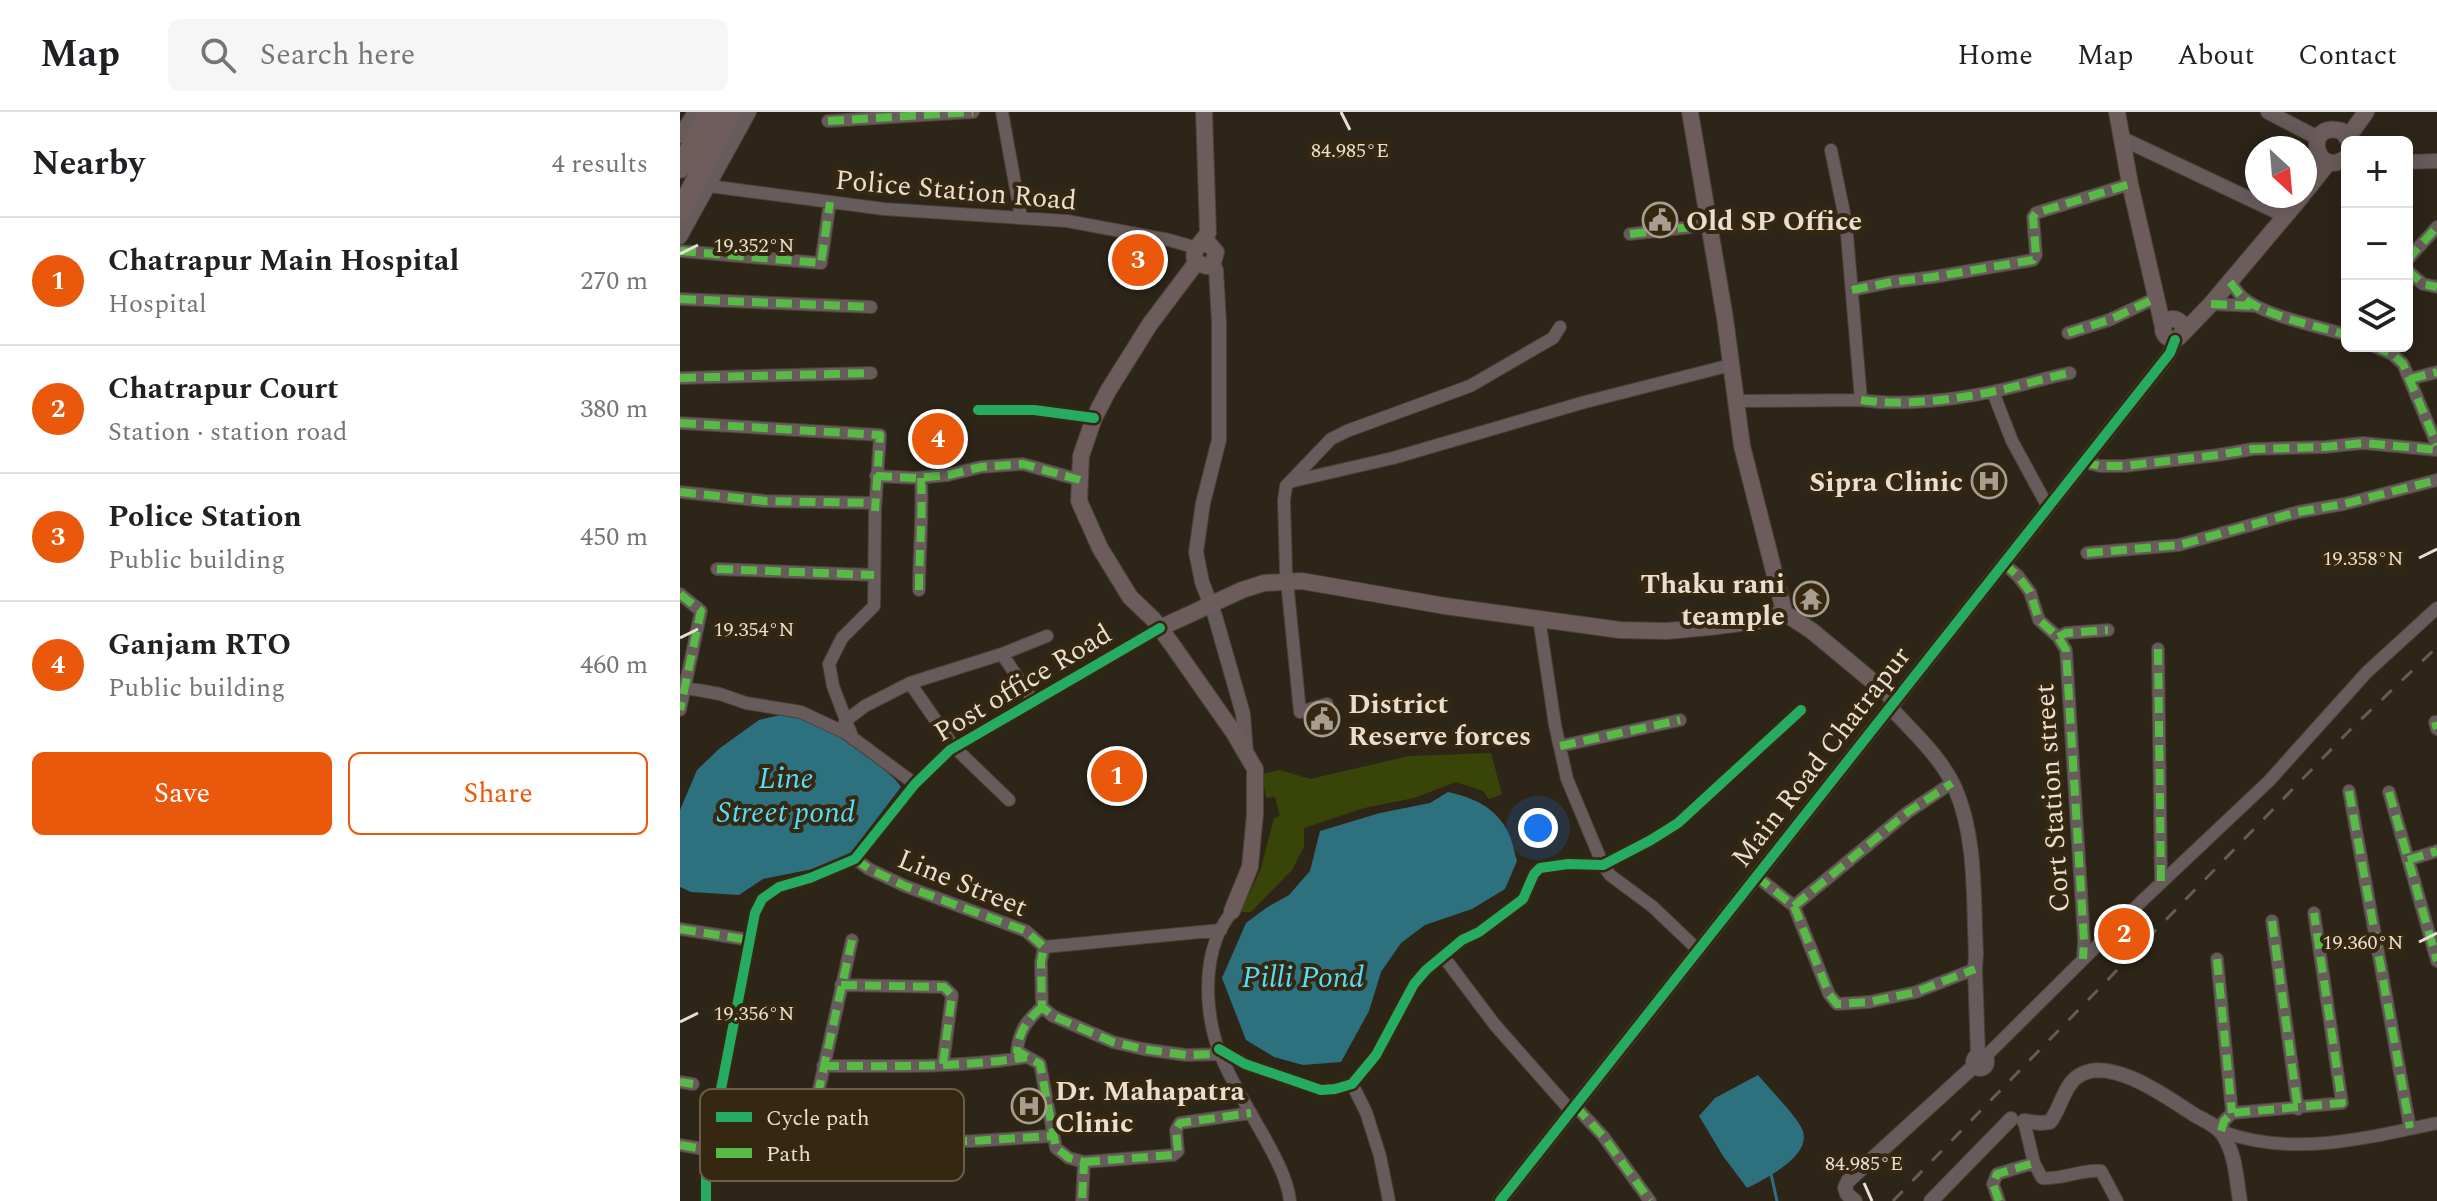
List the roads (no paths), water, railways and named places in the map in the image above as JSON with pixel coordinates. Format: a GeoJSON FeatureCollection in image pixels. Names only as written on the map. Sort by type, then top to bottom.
{"type":"FeatureCollection","features":[{"type":"Feature","properties":{"kind":"highway"},"geometry":{"type":"LineString","coordinates":[[680,168],[710,112]]}},
{"type":"Feature","properties":{"kind":"highway"},"geometry":{"type":"LineString","coordinates":[[680,211],[732,112]]}},
{"type":"Feature","properties":{"kind":"main road"},"geometry":{"type":"LineString","coordinates":[[1204,112],[1208,233],[1204,253]]}},
{"type":"Feature","properties":{"kind":"main road"},"geometry":{"type":"LineString","coordinates":[[1212,112],[1218,224],[1204,253],[1150,324],[1094,418],[1081,456],[1079,501],[1100,548],[1130,597],[1160,628],[1255,769],[1250,867],[1232,911]]}},
{"type":"Feature","properties":{"kind":"main road"},"geometry":{"type":"LineString","coordinates":[[1690,112],[1725,318],[1742,446],[1783,612],[1812,631],[1892,704]]}},
{"type":"Feature","properties":{"kind":"main road"},"geometry":{"type":"LineString","coordinates":[[2117,112],[2127,140],[2174,329]]}},
{"type":"Feature","properties":{"kind":"main road"},"geometry":{"type":"LineString","coordinates":[[2125,112],[2130,184],[2156,298],[2174,329]]}},
{"type":"Feature","properties":{"kind":"main road"},"geometry":{"type":"LineString","coordinates":[[2335,136],[2355,112]]}},
{"type":"Feature","properties":{"kind":"main road"},"geometry":{"type":"LineString","coordinates":[[2341,160],[2326,160],[2317,149],[2366,112]]}},
{"type":"Feature","properties":{"kind":"main road"},"geometry":{"type":"LineString","coordinates":[[2317,168],[2326,160]]}},
{"type":"Feature","properties":{"kind":"main road"},"geometry":{"type":"LineString","coordinates":[[2317,173],[2326,160]]}},
{"type":"Feature","properties":{"kind":"main road"},"geometry":{"type":"LineString","coordinates":[[2174,329],[2211,304],[2285,208]]}},
{"type":"Feature","properties":{"kind":"main road"},"geometry":{"type":"LineString","coordinates":[[2174,329],[2288,208]]}},
{"type":"Feature","properties":{"kind":"main road","name":"Post office Road"},"geometry":{"type":"LineString","coordinates":[[1160,628],[1253,586],[1287,582],[1332,585],[1445,606],[1620,630],[1667,631],[1758,621],[1783,612]]}},
{"type":"Feature","properties":{"kind":"street"},"geometry":{"type":"LineString","coordinates":[[680,136],[695,112]]}},
{"type":"Feature","properties":{"kind":"street"},"geometry":{"type":"LineString","coordinates":[[680,237],[749,112]]}},
{"type":"Feature","properties":{"kind":"street"},"geometry":{"type":"LineString","coordinates":[[828,121],[969,112]]}},
{"type":"Feature","properties":{"kind":"street"},"geometry":{"type":"LineString","coordinates":[[1002,112],[1021,217]]}},
{"type":"Feature","properties":{"kind":"street"},"geometry":{"type":"LineString","coordinates":[[2268,112],[2335,136]]}},
{"type":"Feature","properties":{"kind":"street"},"geometry":{"type":"LineString","coordinates":[[2283,112],[2335,136]]}},
{"type":"Feature","properties":{"kind":"street"},"geometry":{"type":"LineString","coordinates":[[2127,140],[2282,214]]}},
{"type":"Feature","properties":{"kind":"street"},"geometry":{"type":"LineString","coordinates":[[1831,150],[1846,223],[1861,400]]}},
{"type":"Feature","properties":{"kind":"street"},"geometry":{"type":"LineString","coordinates":[[2413,162],[2437,161]]}},
{"type":"Feature","properties":{"kind":"street"},"geometry":{"type":"LineString","coordinates":[[1852,290],[2033,260],[2036,255],[2033,217],[2036,213],[2130,184]]}},
{"type":"Feature","properties":{"kind":"street","name":"Police Station Road"},"geometry":{"type":"LineString","coordinates":[[709,186],[884,209],[1067,221],[1169,240],[1204,253]]}},
{"type":"Feature","properties":{"kind":"street"},"geometry":{"type":"LineString","coordinates":[[680,251],[821,263],[830,202]]}},
{"type":"Feature","properties":{"kind":"street"},"geometry":{"type":"LineString","coordinates":[[1630,234],[1709,225]]}},
{"type":"Feature","properties":{"kind":"street"},"geometry":{"type":"LineString","coordinates":[[2413,253],[2437,227]]}},
{"type":"Feature","properties":{"kind":"street"},"geometry":{"type":"LineString","coordinates":[[1204,253],[1216,270],[1219,440],[1203,503],[1196,552],[1202,582],[1243,714],[1246,754]]}},
{"type":"Feature","properties":{"kind":"street"},"geometry":{"type":"LineString","coordinates":[[2413,275],[2423,284],[2437,287]]}},
{"type":"Feature","properties":{"kind":"street"},"geometry":{"type":"LineString","coordinates":[[2230,282],[2255,306]]}},
{"type":"Feature","properties":{"kind":"street"},"geometry":{"type":"LineString","coordinates":[[2068,333],[2109,320],[2156,298]]}},
{"type":"Feature","properties":{"kind":"street"},"geometry":{"type":"LineString","coordinates":[[680,299],[871,307]]}},
{"type":"Feature","properties":{"kind":"street"},"geometry":{"type":"LineString","coordinates":[[2211,304],[2255,306],[2341,332]]}},
{"type":"Feature","properties":{"kind":"street"},"geometry":{"type":"LineString","coordinates":[[1327,704],[1300,712],[1287,582],[1286,486],[1331,439],[1470,386],[1553,338],[1560,327]]}},
{"type":"Feature","properties":{"kind":"street","name":"Main Road Chatrapur"},"geometry":{"type":"LineString","coordinates":[[1500,1201],[2170,353],[2174,329]]}},
{"type":"Feature","properties":{"kind":"street"},"geometry":{"type":"LineString","coordinates":[[2083,462],[2124,466],[2253,449],[2363,443],[2437,447],[2403,364],[2388,352]]}},
{"type":"Feature","properties":{"kind":"street"},"geometry":{"type":"LineString","coordinates":[[1293,481],[1393,458],[1585,402],[1731,365]]}},
{"type":"Feature","properties":{"kind":"street"},"geometry":{"type":"LineString","coordinates":[[2410,379],[2437,372]]}},
{"type":"Feature","properties":{"kind":"street"},"geometry":{"type":"LineString","coordinates":[[680,378],[871,373]]}},
{"type":"Feature","properties":{"kind":"street"},"geometry":{"type":"LineString","coordinates":[[1736,401],[1925,400],[1993,392],[2070,373]]}},
{"type":"Feature","properties":{"kind":"street"},"geometry":{"type":"LineString","coordinates":[[1993,392],[2012,441],[2048,507]]}},
{"type":"Feature","properties":{"kind":"street"},"geometry":{"type":"LineString","coordinates":[[978,410],[1034,410],[1094,418]]}},
{"type":"Feature","properties":{"kind":"street"},"geometry":{"type":"LineString","coordinates":[[680,423],[880,435],[875,503],[874,606],[842,638],[829,664],[833,686],[853,739]]}},
{"type":"Feature","properties":{"kind":"street"},"geometry":{"type":"LineString","coordinates":[[876,476],[921,478],[981,467],[1023,464],[1080,480]]}},
{"type":"Feature","properties":{"kind":"street"},"geometry":{"type":"LineString","coordinates":[[919,590],[923,510],[921,478]]}},
{"type":"Feature","properties":{"kind":"street"},"geometry":{"type":"LineString","coordinates":[[2087,553],[2179,545],[2298,512],[2344,504],[2437,480]]}},
{"type":"Feature","properties":{"kind":"street"},"geometry":{"type":"LineString","coordinates":[[680,492],[765,501],[875,503]]}},
{"type":"Feature","properties":{"kind":"street"},"geometry":{"type":"LineString","coordinates":[[2003,563],[2030,592],[2039,620],[2058,637],[2066,633],[2108,630]]}},
{"type":"Feature","properties":{"kind":"street"},"geometry":{"type":"LineString","coordinates":[[717,569],[874,575]]}},
{"type":"Feature","properties":{"kind":"street"},"geometry":{"type":"LineString","coordinates":[[680,594],[701,611],[682,688],[680,710]]}},
{"type":"Feature","properties":{"kind":"street"},"geometry":{"type":"LineString","coordinates":[[1858,1201],[1851,1185],[2269,781],[2367,672],[2437,608]]}},
{"type":"Feature","properties":{"kind":"street"},"geometry":{"type":"LineString","coordinates":[[1539,618],[1567,779],[1603,865],[1610,875],[1653,907],[1698,950]]}},
{"type":"Feature","properties":{"kind":"street","name":"Post office Road"},"geometry":{"type":"LineString","coordinates":[[855,859],[915,784],[954,747],[1160,628]]}},
{"type":"Feature","properties":{"kind":"street"},"geometry":{"type":"LineString","coordinates":[[845,721],[865,706],[910,683],[1002,654],[1047,636]]}},
{"type":"Feature","properties":{"kind":"street","name":"Cort Station street"},"geometry":{"type":"LineString","coordinates":[[2058,637],[2066,650],[2078,819],[2083,959]]}},
{"type":"Feature","properties":{"kind":"street"},"geometry":{"type":"LineString","coordinates":[[2158,649],[2161,883]]}},
{"type":"Feature","properties":{"kind":"street"},"geometry":{"type":"LineString","coordinates":[[1002,654],[1034,702]]}},
{"type":"Feature","properties":{"kind":"street"},"geometry":{"type":"LineString","coordinates":[[910,683],[954,747],[1009,800]]}},
{"type":"Feature","properties":{"kind":"street"},"geometry":{"type":"LineString","coordinates":[[682,688],[801,712],[853,739],[915,784]]}},
{"type":"Feature","properties":{"kind":"street"},"geometry":{"type":"LineString","coordinates":[[1892,704],[1936,757],[1952,783],[1969,836],[1979,1062]]}},
{"type":"Feature","properties":{"kind":"street"},"geometry":{"type":"LineString","coordinates":[[1251,1113],[1180,1123],[1176,1130],[1178,1151],[1173,1155],[1084,1162],[1069,1158],[1056,1148],[1052,1136],[1040,1064],[1017,1051],[1018,1037],[1027,1021],[1042,1007],[1053,1016],[1113,1042],[1186,1055],[1221,1055],[1321,1090],[1352,1084],[1376,1055],[1414,984],[1462,940],[1499,919],[1523,899],[1540,868],[1568,864],[1603,865],[1651,840],[1678,823],[1801,710]]}},
{"type":"Feature","properties":{"kind":"street"},"geometry":{"type":"LineString","coordinates":[[1560,746],[1680,720]]}},
{"type":"Feature","properties":{"kind":"street"},"geometry":{"type":"LineString","coordinates":[[1794,906],[1908,812],[1952,783]]}},
{"type":"Feature","properties":{"kind":"street"},"geometry":{"type":"LineString","coordinates":[[2349,791],[2410,1128]]}},
{"type":"Feature","properties":{"kind":"street"},"geometry":{"type":"LineString","coordinates":[[2389,792],[2437,961]]}},
{"type":"Feature","properties":{"kind":"street"},"geometry":{"type":"LineString","coordinates":[[2408,860],[2437,851]]}},
{"type":"Feature","properties":{"kind":"street"},"geometry":{"type":"LineString","coordinates":[[721,1089],[755,913],[762,899],[779,887],[855,859]]}},
{"type":"Feature","properties":{"kind":"street","name":"Line Street"},"geometry":{"type":"LineString","coordinates":[[855,859],[905,886],[1026,931],[1044,947],[1041,962],[1042,1007]]}},
{"type":"Feature","properties":{"kind":"street"},"geometry":{"type":"LineString","coordinates":[[1756,876],[1794,906],[1829,994],[1837,1004],[1869,1002],[1916,992],[1975,969]]}},
{"type":"Feature","properties":{"kind":"street"},"geometry":{"type":"LineString","coordinates":[[1232,911],[1217,937],[1210,966],[1209,1001],[1221,1055],[1288,1187],[1290,1201]]}},
{"type":"Feature","properties":{"kind":"street"},"geometry":{"type":"LineString","coordinates":[[2240,1201],[2231,1149],[2221,1131],[2224,1121],[2232,1113],[2342,1103],[2314,913]]}},
{"type":"Feature","properties":{"kind":"street"},"geometry":{"type":"LineString","coordinates":[[2272,921],[2298,1109]]}},
{"type":"Feature","properties":{"kind":"street"},"geometry":{"type":"LineString","coordinates":[[680,929],[750,940]]}},
{"type":"Feature","properties":{"kind":"street"},"geometry":{"type":"LineString","coordinates":[[1044,947],[1221,930]]}},
{"type":"Feature","properties":{"kind":"street"},"geometry":{"type":"LineString","coordinates":[[818,1089],[852,940]]}},
{"type":"Feature","properties":{"kind":"street"},"geometry":{"type":"LineString","coordinates":[[1443,956],[1495,1025],[1573,1109],[1603,1136],[1650,1201]]}},
{"type":"Feature","properties":{"kind":"street"},"geometry":{"type":"LineString","coordinates":[[2217,959],[2232,1113]]}},
{"type":"Feature","properties":{"kind":"street"},"geometry":{"type":"LineString","coordinates":[[841,985],[944,987],[952,995],[943,1064]]}},
{"type":"Feature","properties":{"kind":"street"},"geometry":{"type":"LineString","coordinates":[[823,1066],[943,1064],[1027,1057]]}},
{"type":"Feature","properties":{"kind":"street"},"geometry":{"type":"LineString","coordinates":[[1934,1201],[2016,1121],[2050,1122],[2059,1111],[2070,1085],[2079,1075],[2094,1070],[2132,1077],[2221,1131],[2252,1141],[2311,1145],[2437,1123]]}},
{"type":"Feature","properties":{"kind":"street"},"geometry":{"type":"LineString","coordinates":[[1352,1084],[1366,1112],[1380,1156],[1389,1201]]}},
{"type":"Feature","properties":{"kind":"street"},"geometry":{"type":"LineString","coordinates":[[2016,1121],[2042,1178],[2101,1171],[2117,1201]]}},
{"type":"Feature","properties":{"kind":"street"},"geometry":{"type":"LineString","coordinates":[[964,1141],[1052,1136]]}},
{"type":"Feature","properties":{"kind":"street"},"geometry":{"type":"LineString","coordinates":[[680,1145],[700,1148]]}},
{"type":"Feature","properties":{"kind":"street"},"geometry":{"type":"LineString","coordinates":[[1082,1201],[1084,1162]]}},
{"type":"Feature","properties":{"kind":"street"},"geometry":{"type":"LineString","coordinates":[[1999,1201],[1993,1184],[1997,1174],[2034,1163]]}},
{"type":"Feature","properties":{"kind":"water","name":"Line Street pond"},"geometry":{"type":"Polygon","coordinates":[[[780,715],[812,721],[833,732],[874,761],[901,787],[846,859],[763,879],[739,895],[691,892],[680,887],[680,810],[697,770],[720,748],[759,720],[780,715]]]}},
{"type":"Feature","properties":{"kind":"water","name":"Pilli Pond"},"geometry":{"type":"Polygon","coordinates":[[[1448,792],[1482,804],[1496,815],[1507,830],[1517,861],[1505,889],[1472,909],[1425,925],[1401,943],[1381,972],[1369,1011],[1341,1062],[1303,1065],[1274,1057],[1246,1040],[1222,978],[1246,923],[1289,895],[1310,871],[1320,831],[1380,813],[1430,803],[1448,792]]]}},
{"type":"Feature","properties":{"kind":"water"},"geometry":{"type":"Polygon","coordinates":[[[1758,1075],[1794,1117],[1804,1139],[1795,1157],[1786,1165],[1747,1188],[1699,1116],[1715,1098],[1758,1075]]]}},
{"type":"Feature","properties":{"kind":"waterway"},"geometry":{"type":"LineString","coordinates":[[1771,1174],[1777,1201]]}},
{"type":"Feature","properties":{"kind":"railway"},"geometry":{"type":"LineString","coordinates":[[1893,1201],[2351,729],[2437,647]]}},
{"type":"Feature","properties":{"kind":"place","name":"Old SP Office"},"geometry":{"type":"Point","coordinates":[1660,220]}},
{"type":"Feature","properties":{"kind":"place","name":"Police Station"},"geometry":{"type":"Point","coordinates":[1138,260]}},
{"type":"Feature","properties":{"kind":"place","name":"Ganjam RTO"},"geometry":{"type":"Point","coordinates":[938,439]}},
{"type":"Feature","properties":{"kind":"place","name":"Sipra Clinic"},"geometry":{"type":"Point","coordinates":[1989,481]}},
{"type":"Feature","properties":{"kind":"place","name":"Thaku rani teample"},"geometry":{"type":"Point","coordinates":[1811,599]}},
{"type":"Feature","properties":{"kind":"place","name":"District Reserve forces"},"geometry":{"type":"Point","coordinates":[1322,719]}},
{"type":"Feature","properties":{"kind":"place","name":"Chatrapur Main Hospital"},"geometry":{"type":"Point","coordinates":[1117,776]}},
{"type":"Feature","properties":{"kind":"place","name":"Chatrapur Court"},"geometry":{"type":"Point","coordinates":[2124,934]}},
{"type":"Feature","properties":{"kind":"place","name":"Dr. Mahapatra Clinic"},"geometry":{"type":"Point","coordinates":[1029,1106]}}]}
